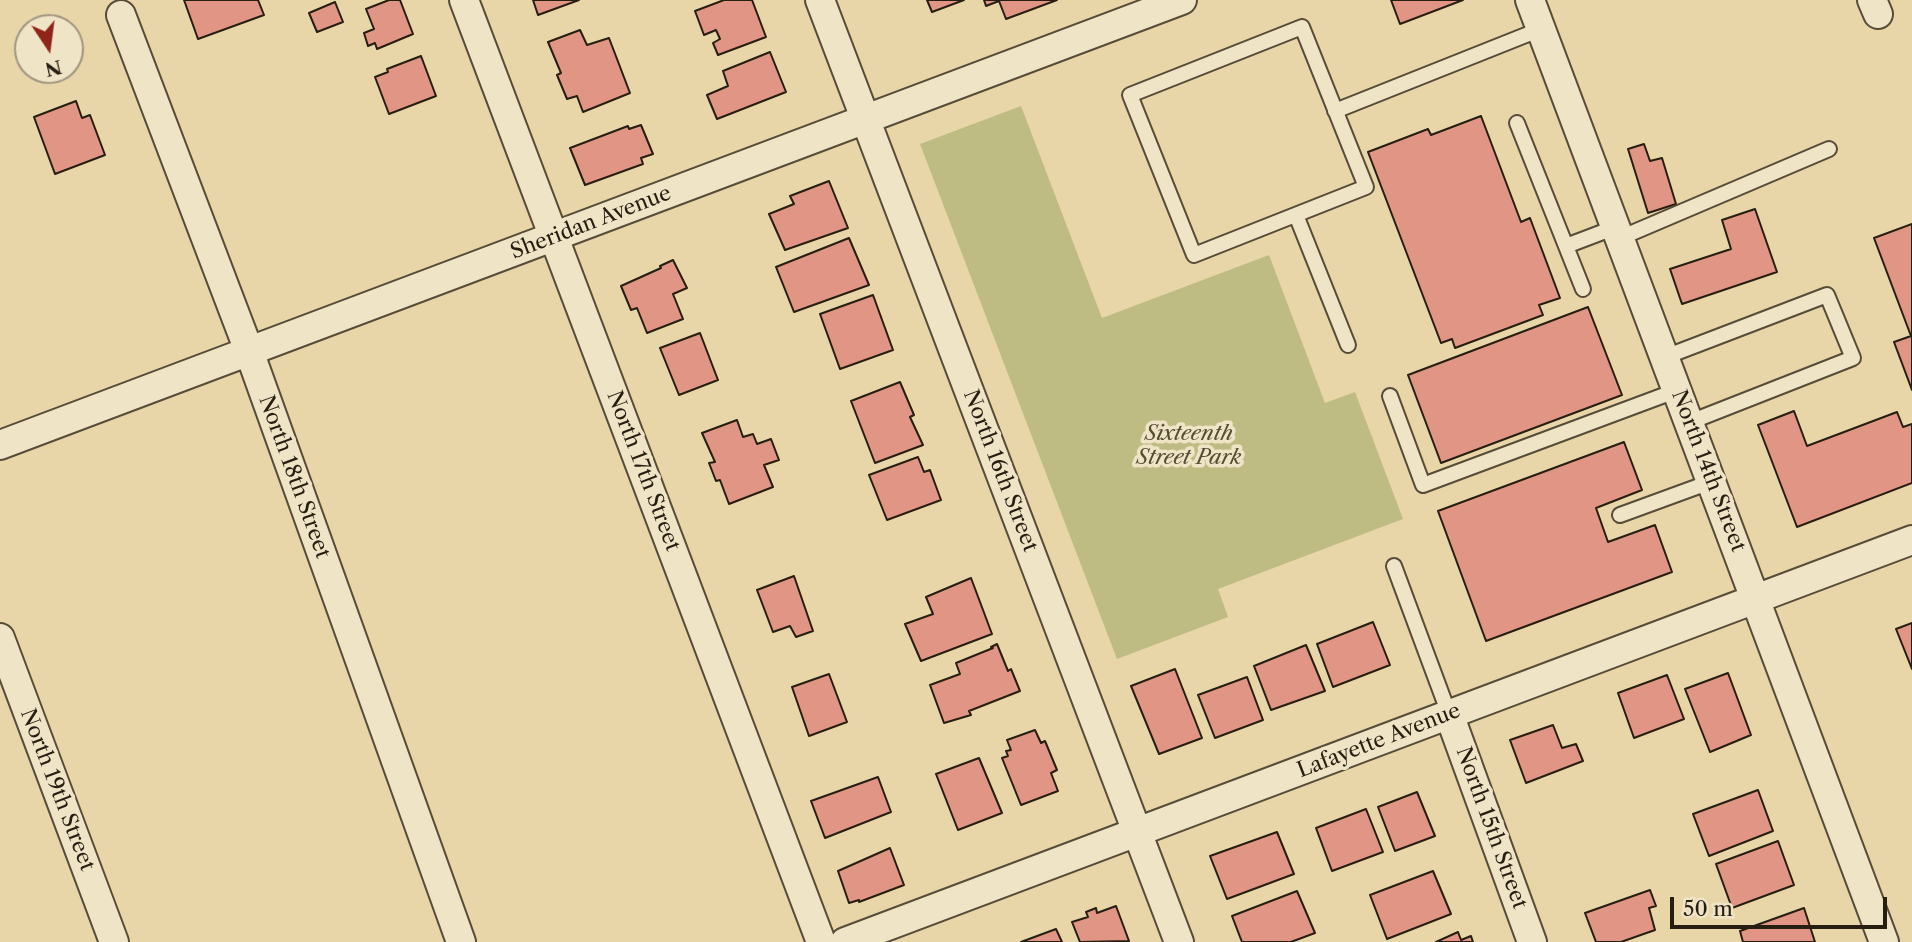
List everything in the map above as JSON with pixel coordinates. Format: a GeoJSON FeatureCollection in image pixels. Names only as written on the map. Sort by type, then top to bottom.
{"type":"FeatureCollection","features":[{"type":"Feature","properties":{"kind":"street","name":"North 17th Street"},"geometry":{"type":"LineString","coordinates":[[464,0],[821,942]]}},
{"type":"Feature","properties":{"kind":"street","name":"North 16th Street"},"geometry":{"type":"LineString","coordinates":[[820,0],[1179,942]]}},
{"type":"Feature","properties":{"kind":"street","name":"North 14th Street"},"geometry":{"type":"LineString","coordinates":[[1530,0],[1884,942]]}},
{"type":"Feature","properties":{"kind":"street","name":"Sheridan Avenue"},"geometry":{"type":"LineString","coordinates":[[0,445],[1176,1]]}},
{"type":"Feature","properties":{"kind":"street","name":"North 18th Street"},"geometry":{"type":"LineString","coordinates":[[117,5],[249,351],[461,942]]}},
{"type":"Feature","properties":{"kind":"street","name":"Lafayette Avenue"},"geometry":{"type":"LineString","coordinates":[[845,942],[1912,540]]}},
{"type":"Feature","properties":{"kind":"street","name":"North 19th Street"},"geometry":{"type":"LineString","coordinates":[[0,638],[114,942]]}},
{"type":"Feature","properties":{"kind":"street","name":"North 15th Street"},"geometry":{"type":"LineString","coordinates":[[1449,714],[1532,942]]}},
{"type":"Feature","properties":{"kind":"lane"},"geometry":{"type":"LineString","coordinates":[[1302,27],[1366,187],[1296,215],[1194,255],[1130,95],[1302,27]]}},
{"type":"Feature","properties":{"kind":"lane"},"geometry":{"type":"LineString","coordinates":[[1335,111],[1541,29]]}},
{"type":"Feature","properties":{"kind":"lane"},"geometry":{"type":"LineString","coordinates":[[1517,123],[1583,289]]}},
{"type":"Feature","properties":{"kind":"lane"},"geometry":{"type":"LineString","coordinates":[[1566,246],[1618,232],[1829,149]]}},
{"type":"Feature","properties":{"kind":"lane"},"geometry":{"type":"LineString","coordinates":[[1296,215],[1348,345]]}},
{"type":"Feature","properties":{"kind":"lane"},"geometry":{"type":"LineString","coordinates":[[1665,357],[1827,295],[1853,358],[1690,422]]}},
{"type":"Feature","properties":{"kind":"lane"},"geometry":{"type":"LineString","coordinates":[[1390,396],[1423,485],[1678,390]]}},
{"type":"Feature","properties":{"kind":"lane"},"geometry":{"type":"LineString","coordinates":[[1620,515],[1713,481]]}},
{"type":"Feature","properties":{"kind":"lane"},"geometry":{"type":"LineString","coordinates":[[1394,566],[1449,714]]}},
{"type":"Feature","properties":{"kind":"green space","name":"Sixteenth Street Park"},"geometry":{"type":"Polygon","coordinates":[[[1021,106],[1102,318],[1269,255],[1325,403],[1355,392],[1403,519],[1218,589],[1228,617],[1117,659],[920,144],[1021,106]]]}},
{"type":"Feature","properties":{"kind":"building"},"geometry":{"type":"Polygon","coordinates":[[[184,0],[258,0],[264,15],[198,39],[184,0]]]}},
{"type":"Feature","properties":{"kind":"building"},"geometry":{"type":"Polygon","coordinates":[[[389,0],[400,0],[413,34],[377,49],[375,43],[368,46],[364,33],[374,29],[366,9],[389,0]]]}},
{"type":"Feature","properties":{"kind":"building"},"geometry":{"type":"Polygon","coordinates":[[[533,0],[579,0],[538,15],[533,0]]]}},
{"type":"Feature","properties":{"kind":"building"},"geometry":{"type":"Polygon","coordinates":[[[724,0],[752,0],[766,37],[718,55],[713,43],[720,39],[716,30],[704,35],[695,11],[724,0]]]}},
{"type":"Feature","properties":{"kind":"building"},"geometry":{"type":"Polygon","coordinates":[[[927,0],[964,0],[932,12],[927,0]]]}},
{"type":"Feature","properties":{"kind":"building"},"geometry":{"type":"Polygon","coordinates":[[[984,0],[1057,0],[1006,19],[999,1],[986,6],[984,0]]]}},
{"type":"Feature","properties":{"kind":"building"},"geometry":{"type":"Polygon","coordinates":[[[1391,0],[1463,0],[1400,24],[1391,0]]]}},
{"type":"Feature","properties":{"kind":"building"},"geometry":{"type":"Polygon","coordinates":[[[335,2],[343,22],[317,32],[309,13],[335,2]]]}},
{"type":"Feature","properties":{"kind":"building"},"geometry":{"type":"Polygon","coordinates":[[[580,30],[587,45],[609,38],[630,93],[583,112],[577,96],[567,99],[557,75],[561,73],[548,42],[580,30]]]}},
{"type":"Feature","properties":{"kind":"building"},"geometry":{"type":"Polygon","coordinates":[[[770,52],[786,92],[717,119],[707,95],[728,86],[723,71],[770,52]]]}},
{"type":"Feature","properties":{"kind":"building"},"geometry":{"type":"Polygon","coordinates":[[[421,56],[436,96],[389,114],[375,77],[388,72],[387,69],[421,56]]]}},
{"type":"Feature","properties":{"kind":"building"},"geometry":{"type":"Polygon","coordinates":[[[76,101],[82,118],[90,115],[105,155],[55,174],[34,117],[76,101]]]}},
{"type":"Feature","properties":{"kind":"building"},"geometry":{"type":"Polygon","coordinates":[[[1481,116],[1521,222],[1530,218],[1560,298],[1539,305],[1543,315],[1455,348],[1452,339],[1441,343],[1368,152],[1428,129],[1431,135],[1481,116]]]}},
{"type":"Feature","properties":{"kind":"building"},"geometry":{"type":"Polygon","coordinates":[[[641,125],[653,154],[641,158],[643,164],[585,185],[570,148],[628,126],[629,129],[641,125]]]}},
{"type":"Feature","properties":{"kind":"building"},"geometry":{"type":"Polygon","coordinates":[[[1644,144],[1650,161],[1662,158],[1676,204],[1648,213],[1628,149],[1644,144]]]}},
{"type":"Feature","properties":{"kind":"building"},"geometry":{"type":"Polygon","coordinates":[[[829,181],[848,228],[785,250],[769,214],[794,204],[790,196],[829,181]]]}},
{"type":"Feature","properties":{"kind":"building"},"geometry":{"type":"Polygon","coordinates":[[[1755,209],[1777,272],[1682,304],[1670,269],[1731,249],[1722,220],[1755,209]]]}},
{"type":"Feature","properties":{"kind":"building"},"geometry":{"type":"Polygon","coordinates":[[[1912,224],[1912,390],[1894,342],[1911,336],[1874,238],[1912,224]]]}},
{"type":"Feature","properties":{"kind":"building"},"geometry":{"type":"Polygon","coordinates":[[[849,238],[869,285],[794,312],[776,267],[849,238]]]}},
{"type":"Feature","properties":{"kind":"building"},"geometry":{"type":"Polygon","coordinates":[[[673,260],[687,288],[673,294],[683,319],[647,333],[637,308],[631,310],[621,286],[673,260]]]}},
{"type":"Feature","properties":{"kind":"building"},"geometry":{"type":"Polygon","coordinates":[[[873,295],[893,350],[840,369],[820,314],[873,295]]]}},
{"type":"Feature","properties":{"kind":"building"},"geometry":{"type":"Polygon","coordinates":[[[1588,307],[1622,395],[1441,463],[1408,375],[1588,307]]]}},
{"type":"Feature","properties":{"kind":"building"},"geometry":{"type":"Polygon","coordinates":[[[700,333],[718,380],[679,395],[660,348],[700,333]]]}},
{"type":"Feature","properties":{"kind":"building"},"geometry":{"type":"Polygon","coordinates":[[[900,382],[914,415],[910,417],[923,445],[875,463],[851,401],[900,382]]]}},
{"type":"Feature","properties":{"kind":"building"},"geometry":{"type":"Polygon","coordinates":[[[1794,411],[1807,446],[1897,412],[1903,427],[1912,424],[1912,483],[1797,527],[1758,425],[1794,411]]]}},
{"type":"Feature","properties":{"kind":"building"},"geometry":{"type":"Polygon","coordinates":[[[737,420],[743,437],[753,434],[757,444],[771,439],[779,460],[764,465],[773,487],[729,504],[720,480],[716,481],[709,463],[715,462],[702,433],[737,420]]]}},
{"type":"Feature","properties":{"kind":"building"},"geometry":{"type":"Polygon","coordinates":[[[1624,442],[1642,490],[1596,508],[1608,542],[1655,525],[1672,572],[1486,641],[1438,511],[1624,442]]]}},
{"type":"Feature","properties":{"kind":"building"},"geometry":{"type":"Polygon","coordinates":[[[918,457],[924,472],[930,470],[941,500],[887,520],[869,475],[918,457]]]}},
{"type":"Feature","properties":{"kind":"building"},"geometry":{"type":"Polygon","coordinates":[[[794,576],[813,631],[796,637],[790,626],[773,632],[757,590],[794,576]]]}},
{"type":"Feature","properties":{"kind":"building"},"geometry":{"type":"Polygon","coordinates":[[[971,578],[992,634],[921,661],[905,624],[933,614],[926,597],[971,578]]]}},
{"type":"Feature","properties":{"kind":"building"},"geometry":{"type":"Polygon","coordinates":[[[1373,622],[1390,665],[1333,687],[1317,644],[1373,622]]]}},
{"type":"Feature","properties":{"kind":"building"},"geometry":{"type":"Polygon","coordinates":[[[1912,623],[1912,669],[1896,629],[1912,623]]]}},
{"type":"Feature","properties":{"kind":"building"},"geometry":{"type":"Polygon","coordinates":[[[997,644],[1020,691],[969,711],[971,715],[944,723],[930,685],[960,674],[956,663],[997,644]]]}},
{"type":"Feature","properties":{"kind":"building"},"geometry":{"type":"Polygon","coordinates":[[[1306,645],[1325,691],[1271,710],[1254,666],[1306,645]]]}},
{"type":"Feature","properties":{"kind":"building"},"geometry":{"type":"Polygon","coordinates":[[[1175,669],[1202,738],[1159,754],[1131,686],[1175,669]]]}},
{"type":"Feature","properties":{"kind":"building"},"geometry":{"type":"Polygon","coordinates":[[[1728,673],[1751,735],[1710,752],[1685,689],[1728,673]]]}},
{"type":"Feature","properties":{"kind":"building"},"geometry":{"type":"Polygon","coordinates":[[[829,674],[847,722],[809,736],[792,687],[829,674]]]}},
{"type":"Feature","properties":{"kind":"building"},"geometry":{"type":"Polygon","coordinates":[[[1667,675],[1684,719],[1634,738],[1618,693],[1667,675]]]}},
{"type":"Feature","properties":{"kind":"building"},"geometry":{"type":"Polygon","coordinates":[[[1247,677],[1263,720],[1215,738],[1198,695],[1247,677]]]}},
{"type":"Feature","properties":{"kind":"building"},"geometry":{"type":"Polygon","coordinates":[[[1553,725],[1562,748],[1576,744],[1583,761],[1526,783],[1510,740],[1553,725]]]}},
{"type":"Feature","properties":{"kind":"building"},"geometry":{"type":"Polygon","coordinates":[[[1035,730],[1041,743],[1045,741],[1057,770],[1051,773],[1058,791],[1021,805],[1002,758],[1008,756],[1006,751],[1011,750],[1007,740],[1035,730]]]}},
{"type":"Feature","properties":{"kind":"building"},"geometry":{"type":"Polygon","coordinates":[[[979,758],[1002,813],[958,830],[936,774],[979,758]]]}},
{"type":"Feature","properties":{"kind":"building"},"geometry":{"type":"Polygon","coordinates":[[[878,777],[891,812],[825,838],[811,801],[878,777]]]}},
{"type":"Feature","properties":{"kind":"building"},"geometry":{"type":"Polygon","coordinates":[[[1758,790],[1773,831],[1709,856],[1693,814],[1758,790]]]}},
{"type":"Feature","properties":{"kind":"building"},"geometry":{"type":"Polygon","coordinates":[[[1417,792],[1435,836],[1395,851],[1378,807],[1417,792]]]}},
{"type":"Feature","properties":{"kind":"building"},"geometry":{"type":"Polygon","coordinates":[[[1366,809],[1383,852],[1332,871],[1316,828],[1366,809]]]}},
{"type":"Feature","properties":{"kind":"building"},"geometry":{"type":"Polygon","coordinates":[[[1277,832],[1294,874],[1227,899],[1210,856],[1277,832]]]}},
{"type":"Feature","properties":{"kind":"building"},"geometry":{"type":"Polygon","coordinates":[[[1778,841],[1794,885],[1732,908],[1716,864],[1778,841]]]}},
{"type":"Feature","properties":{"kind":"building"},"geometry":{"type":"Polygon","coordinates":[[[890,848],[904,885],[859,902],[849,903],[838,871],[890,848]]]}},
{"type":"Feature","properties":{"kind":"building"},"geometry":{"type":"Polygon","coordinates":[[[1433,871],[1451,914],[1387,939],[1370,895],[1433,871]]]}},
{"type":"Feature","properties":{"kind":"building"},"geometry":{"type":"Polygon","coordinates":[[[1650,890],[1656,906],[1649,908],[1655,930],[1621,942],[1596,942],[1585,913],[1650,890]]]}},
{"type":"Feature","properties":{"kind":"building"},"geometry":{"type":"Polygon","coordinates":[[[1297,891],[1315,933],[1291,942],[1242,942],[1232,916],[1297,891]]]}},
{"type":"Feature","properties":{"kind":"building"},"geometry":{"type":"Polygon","coordinates":[[[1116,906],[1129,941],[1080,942],[1072,922],[1088,917],[1086,912],[1096,908],[1097,913],[1116,906]]]}},
{"type":"Feature","properties":{"kind":"building"},"geometry":{"type":"Polygon","coordinates":[[[1804,908],[1815,942],[1743,942],[1740,931],[1804,908]]]}},
{"type":"Feature","properties":{"kind":"building"},"geometry":{"type":"Polygon","coordinates":[[[1056,929],[1062,942],[1021,942],[1056,929]]]}},
{"type":"Feature","properties":{"kind":"building"},"geometry":{"type":"Polygon","coordinates":[[[1458,932],[1461,940],[1471,936],[1473,942],[1436,942],[1458,932]]]}}]}
